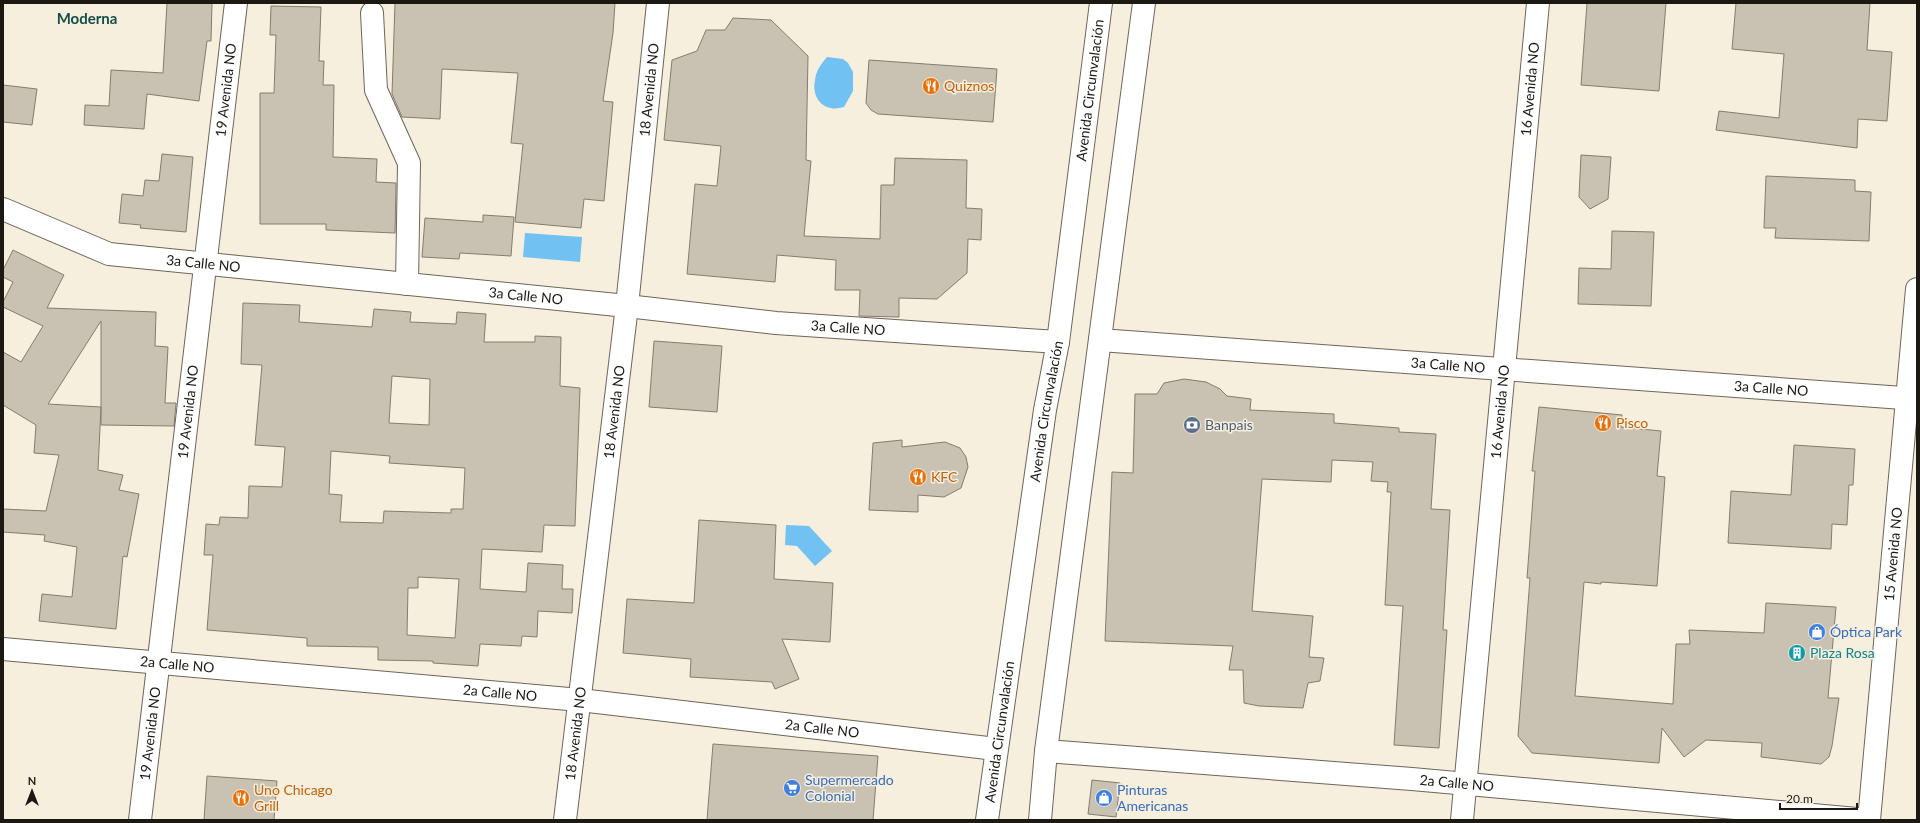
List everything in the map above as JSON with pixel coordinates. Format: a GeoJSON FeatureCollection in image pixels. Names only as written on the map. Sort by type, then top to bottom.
{"type":"FeatureCollection","features":[{"type":"Feature","properties":{"kind":"main road","name":"19 Avenida NO"},"geometry":{"type":"LineString","coordinates":[[140,820],[160,663],[236,3]]}},
{"type":"Feature","properties":{"kind":"main road","name":"18 Avenida NO"},"geometry":{"type":"LineString","coordinates":[[565,820],[627,306],[658,3]]}},
{"type":"Feature","properties":{"kind":"main road","name":"Avenida Circunvalación"},"geometry":{"type":"LineString","coordinates":[[987,820],[1045,410],[1058,342],[1102,3]]}},
{"type":"Feature","properties":{"kind":"main road"},"geometry":{"type":"LineString","coordinates":[[1040,820],[1046,751],[1144,3]]}},
{"type":"Feature","properties":{"kind":"main road","name":"16 Avenida NO"},"geometry":{"type":"LineString","coordinates":[[1462,820],[1538,3]]}},
{"type":"Feature","properties":{"kind":"main road"},"geometry":{"type":"LineString","coordinates":[[372,13],[376,90],[408,163],[407,284]]}},
{"type":"Feature","properties":{"kind":"main road","name":"3a Calle NO"},"geometry":{"type":"LineString","coordinates":[[3,209],[109,254],[627,306],[776,323],[1058,342]]}},
{"type":"Feature","properties":{"kind":"main road","name":"15 Avenida NO"},"geometry":{"type":"LineString","coordinates":[[1869,820],[1912,399],[1917,289]]}},
{"type":"Feature","properties":{"kind":"main road","name":"3a Calle NO"},"geometry":{"type":"LineString","coordinates":[[1100,340],[1504,368],[1912,399]]}},
{"type":"Feature","properties":{"kind":"main road","name":"2a Calle NO"},"geometry":{"type":"LineString","coordinates":[[3,649],[580,700],[996,749]]}},
{"type":"Feature","properties":{"kind":"main road","name":"2a Calle NO"},"geometry":{"type":"LineString","coordinates":[[1046,751],[1412,779],[1869,820]]}},
{"type":"Feature","properties":{"kind":"water"},"geometry":{"type":"Polygon","coordinates":[[[827,57],[843,59],[848,63],[853,72],[853,91],[844,107],[831,108],[825,106],[817,98],[815,93],[814,87],[816,74],[827,57]]]}},
{"type":"Feature","properties":{"kind":"water"},"geometry":{"type":"Polygon","coordinates":[[[525,233],[582,237],[580,262],[523,257],[525,233]]]}},
{"type":"Feature","properties":{"kind":"water"},"geometry":{"type":"Polygon","coordinates":[[[786,525],[809,526],[832,551],[815,566],[797,546],[785,545],[786,525]]]}},
{"type":"Feature","properties":{"kind":"building"},"geometry":{"type":"Polygon","coordinates":[[[167,3],[212,3],[211,41],[207,41],[199,101],[147,94],[144,129],[84,125],[85,105],[109,106],[111,70],[163,73],[167,3]]]}},
{"type":"Feature","properties":{"kind":"building"},"geometry":{"type":"Polygon","coordinates":[[[395,3],[615,3],[613,33],[603,101],[613,102],[604,201],[584,199],[581,228],[515,222],[523,144],[511,143],[518,73],[442,69],[440,119],[402,117],[392,94],[395,3]]]}},
{"type":"Feature","properties":{"kind":"building"},"geometry":{"type":"Polygon","coordinates":[[[1587,3],[1666,3],[1659,91],[1581,85],[1587,3]]]}},
{"type":"Feature","properties":{"kind":"building"},"geometry":{"type":"Polygon","coordinates":[[[1736,3],[1870,3],[1867,50],[1892,52],[1887,121],[1858,119],[1857,148],[1716,130],[1719,111],[1779,118],[1784,54],[1732,49],[1736,3]]]}},
{"type":"Feature","properties":{"kind":"building"},"geometry":{"type":"Polygon","coordinates":[[[271,6],[321,7],[319,61],[324,61],[323,85],[334,85],[333,157],[377,159],[376,182],[396,183],[395,233],[326,230],[326,224],[260,224],[260,93],[274,93],[276,35],[270,35],[271,6]]]}},
{"type":"Feature","properties":{"kind":"building"},"geometry":{"type":"Polygon","coordinates":[[[733,18],[771,20],[808,56],[806,160],[811,161],[804,236],[880,239],[881,185],[894,185],[895,158],[967,160],[966,208],[982,209],[981,240],[968,239],[967,273],[937,299],[899,298],[899,317],[859,316],[860,290],[835,290],[836,260],[777,255],[775,282],[687,274],[695,184],[717,186],[721,146],[664,140],[672,60],[697,51],[706,30],[725,30],[733,18]]]}},
{"type":"Feature","properties":{"kind":"building","name":"Quiznos"},"geometry":{"type":"Polygon","coordinates":[[[869,60],[997,69],[993,122],[878,114],[871,110],[866,103],[869,60]]]}},
{"type":"Feature","properties":{"kind":"building"},"geometry":{"type":"Polygon","coordinates":[[[3,85],[37,89],[32,125],[3,122],[3,85]]]}},
{"type":"Feature","properties":{"kind":"building"},"geometry":{"type":"Polygon","coordinates":[[[162,154],[193,157],[186,232],[140,228],[141,225],[119,223],[122,194],[143,196],[145,180],[159,181],[162,154]]]}},
{"type":"Feature","properties":{"kind":"building"},"geometry":{"type":"Polygon","coordinates":[[[1581,155],[1611,157],[1608,199],[1590,209],[1579,197],[1581,155]]]}},
{"type":"Feature","properties":{"kind":"building"},"geometry":{"type":"Polygon","coordinates":[[[1766,176],[1855,180],[1855,191],[1871,192],[1869,241],[1775,238],[1776,228],[1764,228],[1766,176]]]}},
{"type":"Feature","properties":{"kind":"building"},"geometry":{"type":"Polygon","coordinates":[[[483,215],[514,217],[511,256],[460,253],[459,259],[422,257],[425,218],[483,222],[483,215]]]}},
{"type":"Feature","properties":{"kind":"building"},"geometry":{"type":"Polygon","coordinates":[[[1612,231],[1654,232],[1651,306],[1578,304],[1579,268],[1611,269],[1612,231]]]}},
{"type":"Feature","properties":{"kind":"building"},"geometry":{"type":"Polygon","coordinates":[[[13,250],[64,275],[47,308],[156,312],[155,346],[168,347],[165,403],[176,403],[174,426],[101,425],[101,407],[98,470],[123,475],[119,490],[139,494],[127,557],[123,556],[116,629],[39,621],[42,594],[72,597],[77,547],[44,541],[45,535],[3,532],[3,509],[46,511],[59,455],[34,453],[36,425],[3,405],[3,352],[21,362],[43,326],[3,307],[3,302],[13,282],[3,277],[3,270],[13,250]],[[101,321],[48,404],[101,407],[101,321]]]}},
{"type":"Feature","properties":{"kind":"building"},"geometry":{"type":"Polygon","coordinates":[[[243,303],[300,305],[299,322],[372,327],[374,309],[411,312],[410,322],[456,324],[457,312],[486,314],[484,342],[535,342],[535,336],[561,337],[560,386],[580,388],[575,526],[544,525],[542,552],[482,549],[480,589],[526,592],[528,563],[563,565],[562,589],[573,589],[572,613],[538,611],[537,637],[522,636],[521,646],[480,644],[478,666],[433,663],[433,661],[378,660],[378,647],[307,646],[307,638],[207,630],[213,555],[204,555],[206,524],[219,525],[220,517],[248,518],[249,486],[282,487],[285,447],[255,445],[262,365],[241,364],[243,303]],[[392,376],[389,423],[429,425],[430,379],[392,376]],[[331,451],[329,494],[342,495],[340,522],[383,523],[384,511],[451,513],[451,509],[463,509],[465,468],[389,463],[390,456],[331,451]],[[418,577],[418,588],[408,588],[407,635],[455,638],[459,579],[418,577]]]}},
{"type":"Feature","properties":{"kind":"building"},"geometry":{"type":"Polygon","coordinates":[[[654,341],[722,346],[717,412],[649,407],[654,341]]]}},
{"type":"Feature","properties":{"kind":"building"},"geometry":{"type":"Polygon","coordinates":[[[1184,379],[1206,382],[1220,389],[1227,396],[1251,399],[1250,410],[1334,414],[1334,423],[1399,428],[1399,432],[1436,434],[1431,509],[1450,510],[1443,630],[1447,630],[1439,748],[1394,745],[1403,606],[1385,605],[1391,492],[1387,492],[1388,482],[1371,481],[1373,462],[1332,460],[1331,482],[1262,479],[1252,611],[1313,616],[1309,657],[1324,658],[1320,681],[1308,683],[1303,708],[1259,706],[1244,703],[1243,670],[1229,670],[1233,646],[1105,641],[1112,472],[1133,473],[1135,394],[1157,394],[1164,383],[1184,379]]]}},
{"type":"Feature","properties":{"kind":"building"},"geometry":{"type":"Polygon","coordinates":[[[1539,407],[1622,415],[1621,427],[1661,431],[1657,476],[1665,477],[1657,586],[1584,582],[1575,696],[1673,704],[1676,644],[1690,644],[1689,630],[1764,633],[1766,603],[1836,607],[1828,698],[1839,698],[1829,757],[1821,764],[1761,757],[1762,743],[1706,740],[1684,757],[1662,728],[1659,763],[1532,753],[1518,736],[1530,578],[1527,578],[1535,471],[1532,471],[1539,407]]]}},
{"type":"Feature","properties":{"kind":"building","name":"KFC"},"geometry":{"type":"Polygon","coordinates":[[[902,440],[902,447],[945,442],[960,448],[966,457],[968,467],[961,488],[944,497],[918,495],[918,512],[869,510],[873,443],[902,440]]]}},
{"type":"Feature","properties":{"kind":"building"},"geometry":{"type":"Polygon","coordinates":[[[1794,445],[1855,449],[1853,485],[1849,485],[1847,525],[1832,524],[1831,549],[1728,543],[1731,491],[1791,495],[1794,445]]]}},
{"type":"Feature","properties":{"kind":"building"},"geometry":{"type":"Polygon","coordinates":[[[699,520],[776,525],[774,579],[833,583],[830,642],[782,639],[799,679],[775,689],[772,682],[690,677],[691,659],[623,653],[627,599],[694,603],[699,520]]]}},
{"type":"Feature","properties":{"kind":"building","name":"Supermercado Colonial"},"geometry":{"type":"Polygon","coordinates":[[[713,744],[878,756],[873,820],[707,820],[713,744]]]}},
{"type":"Feature","properties":{"kind":"building","name":"Uno Chicago Grill"},"geometry":{"type":"Polygon","coordinates":[[[207,776],[277,781],[274,820],[204,820],[207,776]]]}},
{"type":"Feature","properties":{"kind":"building","name":"Pinturas Americanas"},"geometry":{"type":"Polygon","coordinates":[[[1092,780],[1120,783],[1116,817],[1088,814],[1092,780]]]}},
{"type":"Feature","properties":{"kind":"place","name":"Quiznos"},"geometry":{"type":"Point","coordinates":[931,86]}},
{"type":"Feature","properties":{"kind":"place","name":"Pisco"},"geometry":{"type":"Point","coordinates":[1603,423]}},
{"type":"Feature","properties":{"kind":"place","name":"Banpais"},"geometry":{"type":"Point","coordinates":[1192,425]}},
{"type":"Feature","properties":{"kind":"place","name":"KFC"},"geometry":{"type":"Point","coordinates":[918,477]}},
{"type":"Feature","properties":{"kind":"place","name":"Óptica Park"},"geometry":{"type":"Point","coordinates":[1817,632]}},
{"type":"Feature","properties":{"kind":"place","name":"Plaza Rosa"},"geometry":{"type":"Point","coordinates":[1797,653]}},
{"type":"Feature","properties":{"kind":"place","name":"Supermercado Colonial"},"geometry":{"type":"Point","coordinates":[792,788]}},
{"type":"Feature","properties":{"kind":"place","name":"Uno Chicago Grill"},"geometry":{"type":"Point","coordinates":[241,798]}},
{"type":"Feature","properties":{"kind":"place","name":"Pinturas Americanas"},"geometry":{"type":"Point","coordinates":[1104,798]}},
{"type":"Feature","properties":{"kind":"district","name":"Moderna"},"geometry":{"type":"Point","coordinates":[87,19]}}]}
